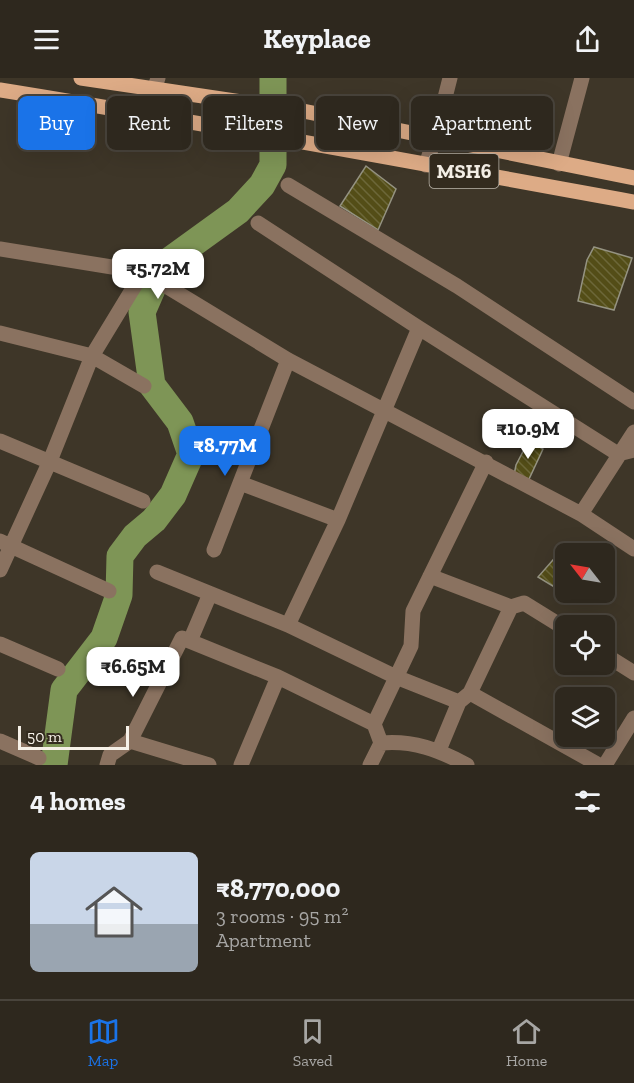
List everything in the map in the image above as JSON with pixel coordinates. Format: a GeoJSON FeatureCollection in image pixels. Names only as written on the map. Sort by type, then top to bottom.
{"type":"FeatureCollection","features":[{"type":"Feature","properties":{"kind":"main road","name":"MSH6"},"geometry":{"type":"LineString","coordinates":[[81,78],[156,84],[411,132]]}},
{"type":"Feature","properties":{"kind":"main road","name":"MSH6"},"geometry":{"type":"LineString","coordinates":[[0,90],[176,119],[634,202]]}},
{"type":"Feature","properties":{"kind":"main road","name":"MSH6"},"geometry":{"type":"LineString","coordinates":[[495,150],[634,178]]}},
{"type":"Feature","properties":{"kind":"street"},"geometry":{"type":"LineString","coordinates":[[445,96],[450,78]]}},
{"type":"Feature","properties":{"kind":"street"},"geometry":{"type":"LineString","coordinates":[[559,164],[582,78]]}},
{"type":"Feature","properties":{"kind":"street"},"geometry":{"type":"LineString","coordinates":[[426,165],[431,150]]}},
{"type":"Feature","properties":{"kind":"street"},"geometry":{"type":"LineString","coordinates":[[288,185],[457,286],[634,402]]}},
{"type":"Feature","properties":{"kind":"street"},"geometry":{"type":"LineString","coordinates":[[258,223],[618,454],[634,450]]}},
{"type":"Feature","properties":{"kind":"street"},"geometry":{"type":"LineString","coordinates":[[0,249],[147,275],[288,360],[486,462],[581,514],[634,549]]}},
{"type":"Feature","properties":{"kind":"street"},"geometry":{"type":"LineString","coordinates":[[0,570],[5,544],[50,462],[93,356],[147,275]]}},
{"type":"Feature","properties":{"kind":"street"},"geometry":{"type":"LineString","coordinates":[[288,625],[339,520],[419,328]]}},
{"type":"Feature","properties":{"kind":"street"},"geometry":{"type":"LineString","coordinates":[[0,333],[93,356],[144,386]]}},
{"type":"Feature","properties":{"kind":"street"},"geometry":{"type":"LineString","coordinates":[[214,550],[288,360]]}},
{"type":"Feature","properties":{"kind":"street"},"geometry":{"type":"LineString","coordinates":[[581,514],[634,432]]}},
{"type":"Feature","properties":{"kind":"street"},"geometry":{"type":"LineString","coordinates":[[0,441],[143,501]]}},
{"type":"Feature","properties":{"kind":"street"},"geometry":{"type":"LineString","coordinates":[[374,724],[411,646],[413,611],[486,462]]}},
{"type":"Feature","properties":{"kind":"street"},"geometry":{"type":"LineString","coordinates":[[240,483],[339,520]]}},
{"type":"Feature","properties":{"kind":"street"},"geometry":{"type":"LineString","coordinates":[[5,544],[109,591]]}},
{"type":"Feature","properties":{"kind":"street"},"geometry":{"type":"LineString","coordinates":[[157,572],[288,625],[396,676],[465,697],[599,765]]}},
{"type":"Feature","properties":{"kind":"street"},"geometry":{"type":"LineString","coordinates":[[430,576],[511,607],[524,603],[555,623]]}},
{"type":"Feature","properties":{"kind":"street"},"geometry":{"type":"LineString","coordinates":[[190,641],[210,594]]}},
{"type":"Feature","properties":{"kind":"street"},"geometry":{"type":"LineString","coordinates":[[439,750],[511,607]]}},
{"type":"Feature","properties":{"kind":"street"},"geometry":{"type":"LineString","coordinates":[[107,765],[111,755],[130,741],[182,638],[279,677],[374,724],[381,743],[370,765]]}},
{"type":"Feature","properties":{"kind":"street"},"geometry":{"type":"LineString","coordinates":[[0,644],[58,669]]}},
{"type":"Feature","properties":{"kind":"street"},"geometry":{"type":"LineString","coordinates":[[615,661],[634,673]]}},
{"type":"Feature","properties":{"kind":"street"},"geometry":{"type":"LineString","coordinates":[[241,765],[279,677]]}},
{"type":"Feature","properties":{"kind":"street"},"geometry":{"type":"LineString","coordinates":[[604,765],[634,718]]}},
{"type":"Feature","properties":{"kind":"street"},"geometry":{"type":"LineString","coordinates":[[0,741],[39,758]]}},
{"type":"Feature","properties":{"kind":"street"},"geometry":{"type":"LineString","coordinates":[[130,741],[186,762],[209,765]]}},
{"type":"Feature","properties":{"kind":"street"},"geometry":{"type":"LineString","coordinates":[[381,743],[399,741],[439,750],[467,765]]}},
{"type":"Feature","properties":{"kind":"building"},"geometry":{"type":"Polygon","coordinates":[[[366,166],[396,189],[378,230],[340,206],[366,166]]]}},
{"type":"Feature","properties":{"kind":"building"},"geometry":{"type":"Polygon","coordinates":[[[594,247],[632,258],[614,310],[578,301],[587,260],[594,247]]]}},
{"type":"Feature","properties":{"kind":"building"},"geometry":{"type":"Polygon","coordinates":[[[529,440],[543,449],[529,479],[514,475],[516,465],[529,440]]]}},
{"type":"Feature","properties":{"kind":"building"},"geometry":{"type":"Polygon","coordinates":[[[555,558],[555,587],[538,577],[555,558]]]}},
{"type":"Feature","properties":{"kind":"waterway"},"geometry":{"type":"LineString","coordinates":[[54,765],[64,690],[104,638],[119,595],[120,556],[135,536],[154,520],[173,495],[191,454],[180,422],[152,385],[142,312],[162,266],[238,211],[262,185],[273,165],[273,78]]}}]}
